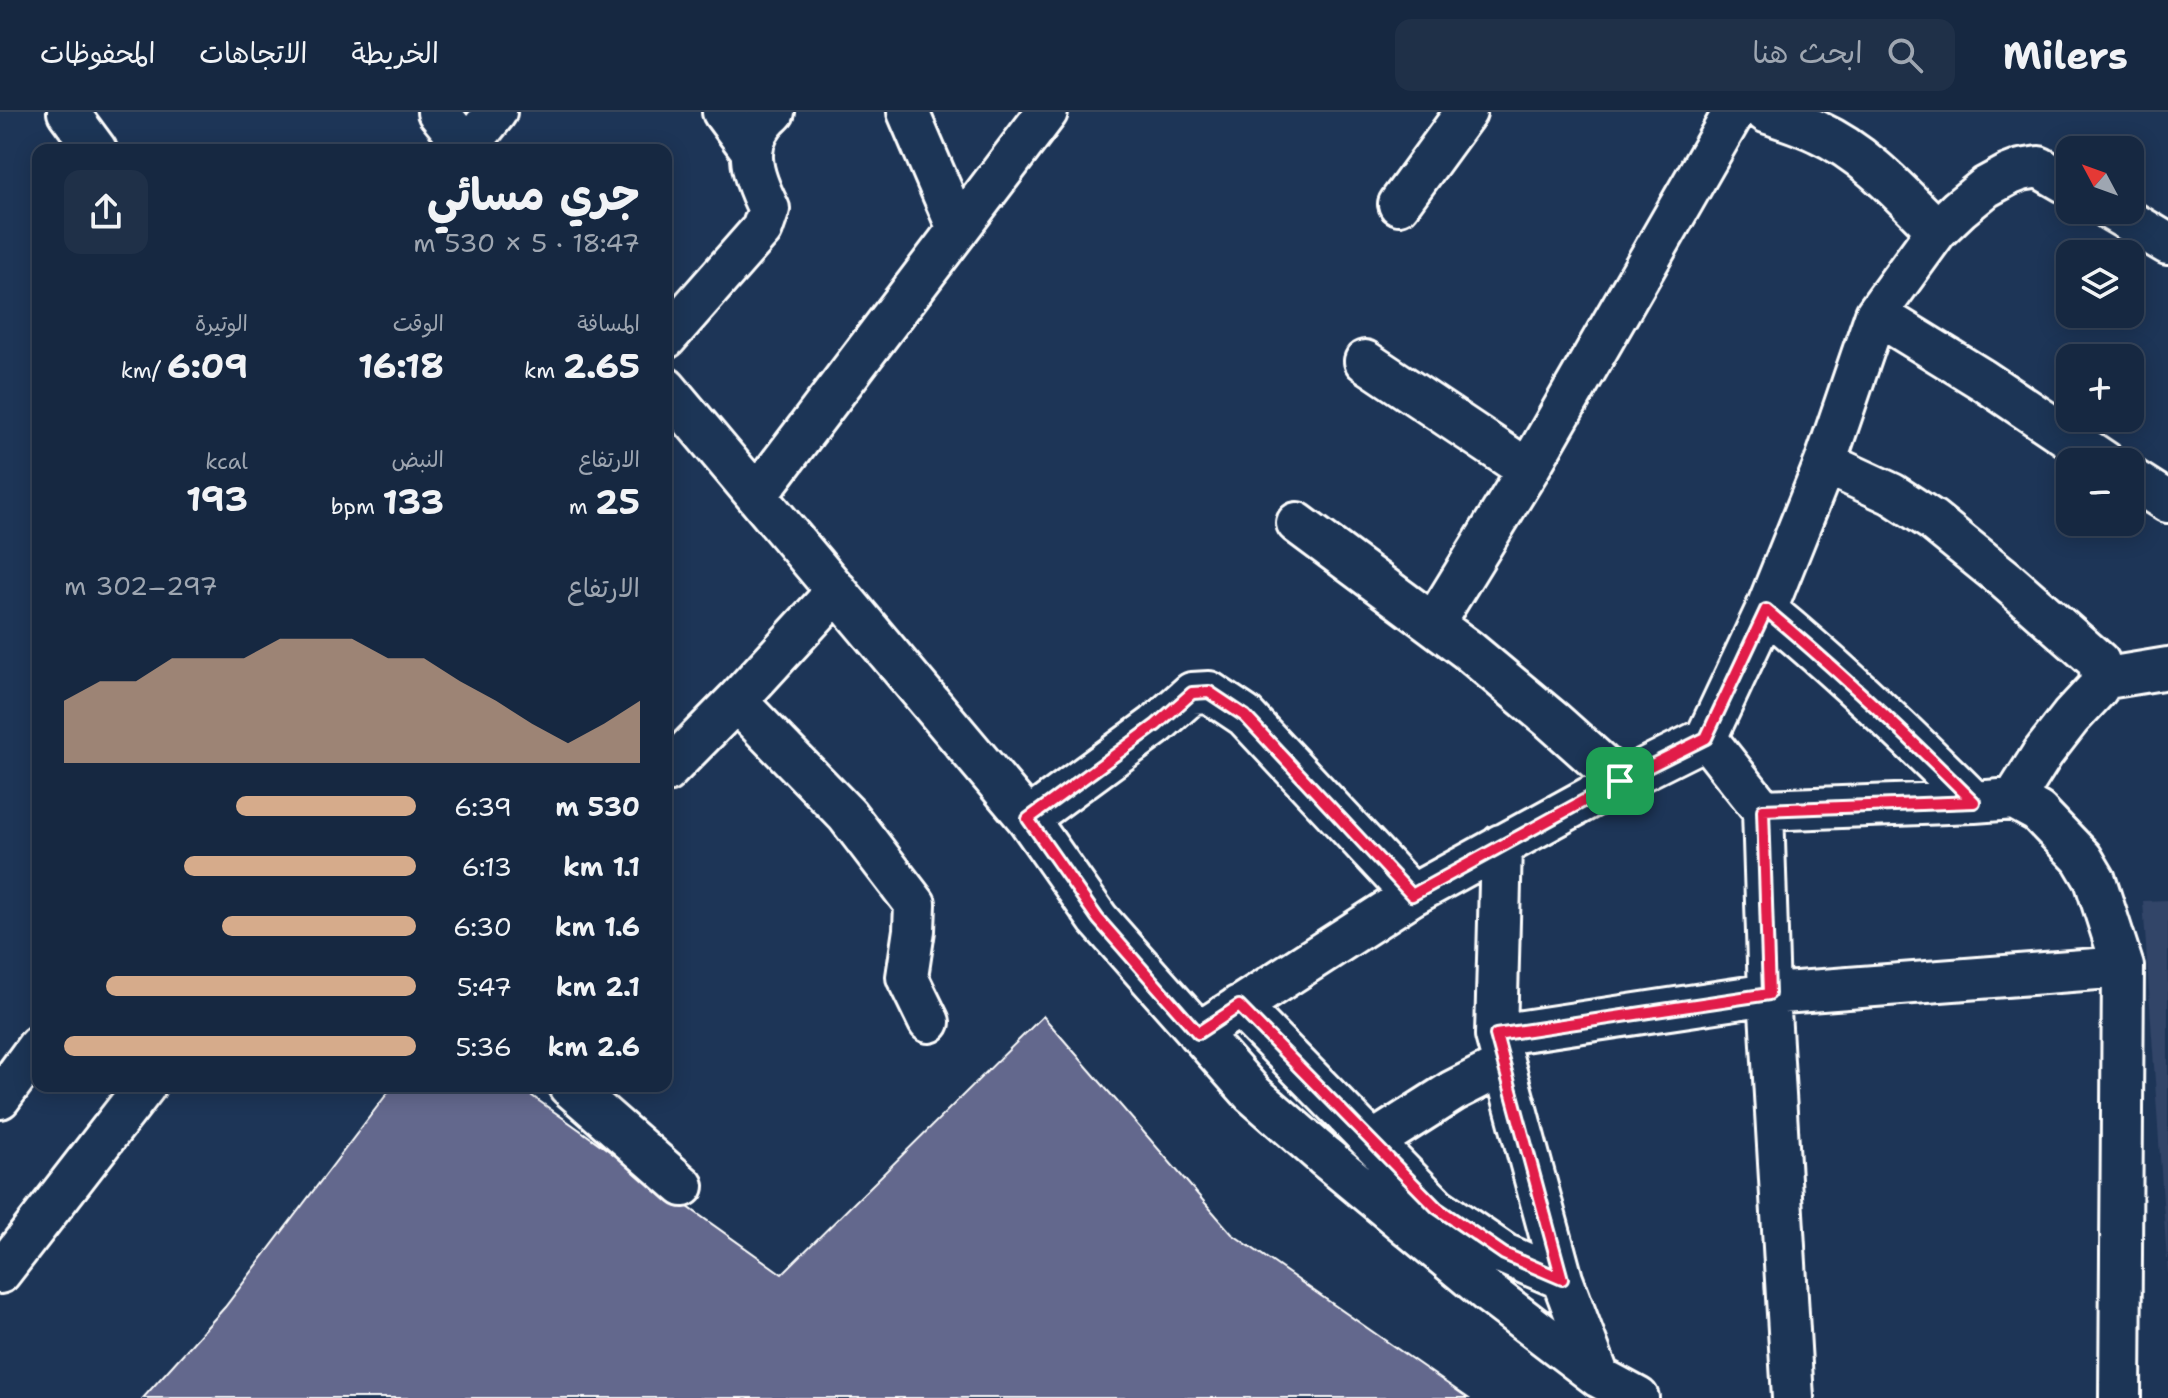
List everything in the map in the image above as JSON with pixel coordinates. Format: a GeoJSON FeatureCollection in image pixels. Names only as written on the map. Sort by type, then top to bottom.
{"type":"FeatureCollection","features":[{"type":"Feature","properties":{"kind":"street"},"geometry":{"type":"LineString","coordinates":[[68,112],[92,144]]}},
{"type":"Feature","properties":{"kind":"street"},"geometry":{"type":"LineString","coordinates":[[438,112],[464,144]]}},
{"type":"Feature","properties":{"kind":"street"},"geometry":{"type":"LineString","coordinates":[[472,144],[496,112]]}},
{"type":"Feature","properties":{"kind":"street"},"geometry":{"type":"LineString","coordinates":[[723,112],[751,150]]}},
{"type":"Feature","properties":{"kind":"street"},"geometry":{"type":"LineString","coordinates":[[672,331],[762,229],[769,209],[755,182],[751,150],[759,127],[774,112]]}},
{"type":"Feature","properties":{"kind":"street"},"geometry":{"type":"LineString","coordinates":[[908,112],[958,229]]}},
{"type":"Feature","properties":{"kind":"street"},"geometry":{"type":"LineString","coordinates":[[757,495],[1047,112]]}},
{"type":"Feature","properties":{"kind":"street"},"geometry":{"type":"LineString","coordinates":[[1399,204],[1466,112]]}},
{"type":"Feature","properties":{"kind":"street"},"geometry":{"type":"LineString","coordinates":[[1434,623],[1528,470],[1734,112]]}},
{"type":"Feature","properties":{"kind":"street"},"geometry":{"type":"LineString","coordinates":[[1766,112],[1820,132],[1849,150],[1937,230]]}},
{"type":"Feature","properties":{"kind":"street"},"geometry":{"type":"LineString","coordinates":[[1198,1033],[1412,895],[1620,781],[1706,738],[1766,610],[1825,463],[1876,314],[1937,230],[1986,187],[2021,170],[2039,167],[2056,177]]}},
{"type":"Feature","properties":{"kind":"street"},"geometry":{"type":"LineString","coordinates":[[2134,224],[2168,244]]}},
{"type":"Feature","properties":{"kind":"street"},"geometry":{"type":"LineString","coordinates":[[1876,314],[1983,380],[2084,448]]}},
{"type":"Feature","properties":{"kind":"street"},"geometry":{"type":"LineString","coordinates":[[1365,361],[1528,470]]}},
{"type":"Feature","properties":{"kind":"street"},"geometry":{"type":"LineString","coordinates":[[672,395],[1028,819],[1098,919],[1253,1094],[1490,1294],[1599,1377],[1638,1398]]}},
{"type":"Feature","properties":{"kind":"street"},"geometry":{"type":"LineString","coordinates":[[1825,463],[1892,494],[1932,520],[1971,550],[2099,662],[2101,679],[2098,688],[2043,753],[2014,799]]}},
{"type":"Feature","properties":{"kind":"street"},"geometry":{"type":"LineString","coordinates":[[2144,487],[2168,502]]}},
{"type":"Feature","properties":{"kind":"street"},"geometry":{"type":"LineString","coordinates":[[1297,523],[1434,623],[1620,781]]}},
{"type":"Feature","properties":{"kind":"street"},"geometry":{"type":"LineString","coordinates":[[672,766],[837,591]]}},
{"type":"Feature","properties":{"kind":"street"},"geometry":{"type":"LineString","coordinates":[[1766,610],[1898,726],[1974,802]]}},
{"type":"Feature","properties":{"kind":"street"},"geometry":{"type":"LineString","coordinates":[[2101,679],[2168,668]]}},
{"type":"Feature","properties":{"kind":"street"},"geometry":{"type":"LineString","coordinates":[[1028,819],[1156,725],[1192,693],[1209,692],[1245,716],[1412,895]]}},
{"type":"Feature","properties":{"kind":"street"},"geometry":{"type":"LineString","coordinates":[[736,701],[847,815],[915,904],[907,977],[929,1022]]}},
{"type":"Feature","properties":{"kind":"street"},"geometry":{"type":"LineString","coordinates":[[1706,738],[1763,810],[1769,994],[1793,1398]]}},
{"type":"Feature","properties":{"kind":"street"},"geometry":{"type":"LineString","coordinates":[[1763,810],[2014,799],[2038,812],[2082,858],[2095,880],[2123,967],[2120,1398]]}},
{"type":"Feature","properties":{"kind":"street"},"geometry":{"type":"LineString","coordinates":[[1501,845],[1500,1050],[1562,1279],[1599,1377]]}},
{"type":"Feature","properties":{"kind":"street"},"geometry":{"type":"LineString","coordinates":[[1373,1142],[1453,1091],[1500,1050],[1769,994],[2123,967]]}},
{"type":"Feature","properties":{"kind":"street"},"geometry":{"type":"LineString","coordinates":[[1239,1006],[1437,1208],[1504,1254],[1562,1279]]}},
{"type":"Feature","properties":{"kind":"street"},"geometry":{"type":"LineString","coordinates":[[0,1098],[32,1054]]}},
{"type":"Feature","properties":{"kind":"street"},"geometry":{"type":"LineString","coordinates":[[0,1273],[140,1092]]}},
{"type":"Feature","properties":{"kind":"street"},"geometry":{"type":"LineString","coordinates":[[576,1092],[683,1186]]}},
{"type":"Feature","properties":{"kind":"shaded area"},"geometry":{"type":"Polygon","coordinates":[[[2168,900],[2168,1277],[2143,901],[2168,900]]]}},
{"type":"Feature","properties":{"kind":"building"},"geometry":{"type":"Polygon","coordinates":[[[1043,1016],[1232,1234],[1468,1398],[143,1398],[225,1307],[388,1092],[526,1092],[782,1274],[1043,1016]]]}},
{"type":"Feature","properties":{"kind":"route"},"geometry":{"type":"LineString","coordinates":[[1766,610],[1898,726],[1974,802],[1763,810],[1769,994],[1496,1035],[1562,1279],[1504,1254],[1437,1208],[1239,1006],[1198,1033],[1098,919],[1028,819],[1156,725],[1192,693],[1209,692],[1245,716],[1412,895],[1620,781],[1706,738],[1766,610]]}}]}
